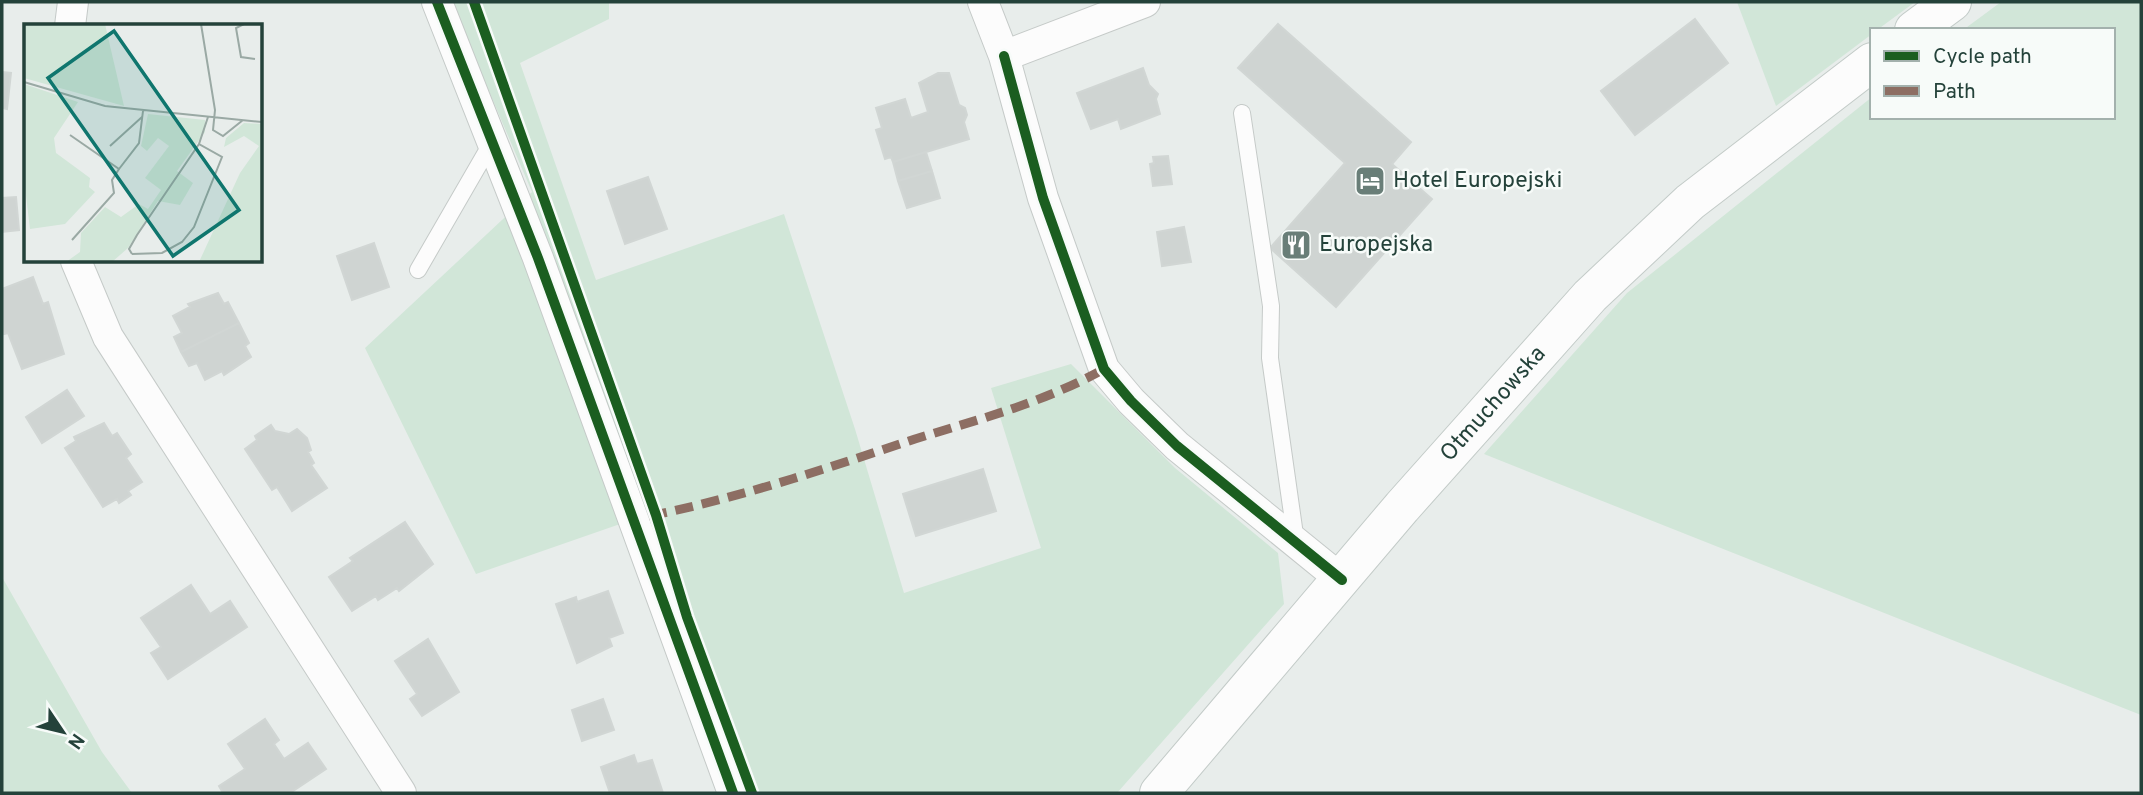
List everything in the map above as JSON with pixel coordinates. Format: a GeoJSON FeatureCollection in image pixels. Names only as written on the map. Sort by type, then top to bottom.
{"type":"FeatureCollection","features":[{"type":"Feature","properties":{"kind":"main road"},"geometry":{"type":"LineString","coordinates":[[1917,28],[1952,2]]}},
{"type":"Feature","properties":{"kind":"main road","name":"Otmuchowska"},"geometry":{"type":"LineString","coordinates":[[1159,793],[1537,352],[1638,248],[1690,202],[1870,64]]}},
{"type":"Feature","properties":{"kind":"street"},"geometry":{"type":"LineString","coordinates":[[70,24],[74,2]]}},
{"type":"Feature","properties":{"kind":"street"},"geometry":{"type":"LineString","coordinates":[[438,2],[493,142],[733,793]]}},
{"type":"Feature","properties":{"kind":"street"},"geometry":{"type":"LineString","coordinates":[[983,2],[1004,56],[1043,198],[1104,369],[1131,401],[1177,446],[1342,580]]}},
{"type":"Feature","properties":{"kind":"street"},"geometry":{"type":"LineString","coordinates":[[1004,56],[1145,2]]}},
{"type":"Feature","properties":{"kind":"street"},"geometry":{"type":"LineString","coordinates":[[76,262],[107,337],[326,671],[401,793]]}},
{"type":"Feature","properties":{"kind":"lane"},"geometry":{"type":"LineString","coordinates":[[1242,113],[1270,306],[1270,358],[1296,542]]}},
{"type":"Feature","properties":{"kind":"lane"},"geometry":{"type":"LineString","coordinates":[[418,270],[493,142]]}},
{"type":"Feature","properties":{"kind":"green space"},"geometry":{"type":"Polygon","coordinates":[[[451,2],[609,2],[609,19],[520,63],[596,280],[784,214],[855,429],[904,593],[1041,548],[991,388],[1071,364],[1175,468],[1278,553],[1284,604],[1117,793],[755,793],[704,666],[658,505],[623,523],[476,574],[365,348],[532,192],[451,2]]]}},
{"type":"Feature","properties":{"kind":"green space"},"geometry":{"type":"Polygon","coordinates":[[[1737,2],[1915,2],[1880,28],[1870,28],[1870,36],[1776,106],[1737,2]]]}},
{"type":"Feature","properties":{"kind":"green space"},"geometry":{"type":"Polygon","coordinates":[[[2001,2],[2141,2],[2141,715],[1484,454],[1627,293],[1870,99],[1870,119],[2115,119],[2115,28],[1966,28],[2001,2]]]}},
{"type":"Feature","properties":{"kind":"green space"},"geometry":{"type":"Polygon","coordinates":[[[2,577],[102,752],[132,793],[2,793],[2,577]]]}},
{"type":"Feature","properties":{"kind":"building"},"geometry":{"type":"Polygon","coordinates":[[[1695,19],[1728,63],[1635,135],[1601,91],[1695,19]]]}},
{"type":"Feature","properties":{"kind":"building","name":"Hotel Europejski"},"geometry":{"type":"Polygon","coordinates":[[[1278,24],[1411,142],[1392,164],[1432,199],[1336,307],[1270,248],[1345,163],[1238,68],[1278,24]]]}},
{"type":"Feature","properties":{"kind":"building"},"geometry":{"type":"Polygon","coordinates":[[[1143,68],[1149,85],[1158,94],[1156,99],[1160,114],[1121,129],[1118,119],[1091,129],[1077,93],[1143,68]]]}},
{"type":"Feature","properties":{"kind":"building"},"geometry":{"type":"Polygon","coordinates":[[[2,72],[11,73],[7,109],[2,108],[2,72]]]}},
{"type":"Feature","properties":{"kind":"building"},"geometry":{"type":"Polygon","coordinates":[[[938,73],[949,73],[959,105],[965,108],[967,115],[964,122],[969,139],[893,162],[891,157],[885,159],[876,130],[882,128],[876,108],[905,99],[911,118],[928,112],[919,83],[938,73]]]}},
{"type":"Feature","properties":{"kind":"building"},"geometry":{"type":"Polygon","coordinates":[[[926,152],[932,171],[898,181],[893,162],[926,152]]]}},
{"type":"Feature","properties":{"kind":"building"},"geometry":{"type":"Polygon","coordinates":[[[1168,156],[1172,184],[1153,186],[1150,164],[1154,163],[1153,157],[1168,156]]]}},
{"type":"Feature","properties":{"kind":"building"},"geometry":{"type":"Polygon","coordinates":[[[932,171],[940,198],[907,208],[898,181],[932,171]]]}},
{"type":"Feature","properties":{"kind":"building"},"geometry":{"type":"Polygon","coordinates":[[[648,177],[667,229],[625,244],[607,191],[648,177]]]}},
{"type":"Feature","properties":{"kind":"building"},"geometry":{"type":"Polygon","coordinates":[[[16,197],[19,230],[2,232],[2,198],[16,197]]]}},
{"type":"Feature","properties":{"kind":"building"},"geometry":{"type":"Polygon","coordinates":[[[1184,227],[1191,262],[1162,266],[1157,232],[1184,227]]]}},
{"type":"Feature","properties":{"kind":"building"},"geometry":{"type":"Polygon","coordinates":[[[374,243],[389,287],[352,300],[337,256],[374,243]]]}},
{"type":"Feature","properties":{"kind":"building"},"geometry":{"type":"Polygon","coordinates":[[[33,277],[43,304],[48,302],[64,354],[22,369],[8,333],[4,334],[2,330],[2,289],[33,277]]]}},
{"type":"Feature","properties":{"kind":"building"},"geometry":{"type":"Polygon","coordinates":[[[218,293],[224,304],[228,302],[239,323],[181,352],[174,337],[182,333],[173,316],[190,307],[188,304],[218,293]]]}},
{"type":"Feature","properties":{"kind":"building"},"geometry":{"type":"Polygon","coordinates":[[[239,323],[249,343],[245,346],[251,357],[224,375],[222,371],[205,380],[197,363],[189,366],[181,352],[239,323]]]}},
{"type":"Feature","properties":{"kind":"building"},"geometry":{"type":"Polygon","coordinates":[[[67,390],[84,416],[42,443],[26,417],[67,390]]]}},
{"type":"Feature","properties":{"kind":"building"},"geometry":{"type":"Polygon","coordinates":[[[104,423],[112,436],[117,433],[131,454],[126,458],[142,482],[128,491],[131,495],[119,503],[117,499],[103,507],[65,448],[76,441],[74,437],[104,423]]]}},
{"type":"Feature","properties":{"kind":"building"},"geometry":{"type":"Polygon","coordinates":[[[271,425],[275,431],[289,434],[297,429],[307,438],[311,450],[308,452],[314,463],[311,465],[327,488],[292,511],[277,487],[272,490],[245,449],[257,440],[255,436],[271,425]]]}},
{"type":"Feature","properties":{"kind":"building"},"geometry":{"type":"Polygon","coordinates":[[[983,469],[996,511],[916,536],[903,494],[983,469]]]}},
{"type":"Feature","properties":{"kind":"building"},"geometry":{"type":"Polygon","coordinates":[[[405,522],[433,564],[399,591],[397,588],[378,600],[376,596],[352,611],[329,577],[353,561],[350,558],[405,522]]]}},
{"type":"Feature","properties":{"kind":"building"},"geometry":{"type":"Polygon","coordinates":[[[191,585],[210,614],[230,601],[247,627],[168,679],[151,653],[161,647],[141,618],[191,585]]]}},
{"type":"Feature","properties":{"kind":"building"},"geometry":{"type":"Polygon","coordinates":[[[608,591],[623,633],[609,638],[612,646],[577,663],[556,604],[576,597],[577,602],[608,591]]]}},
{"type":"Feature","properties":{"kind":"building"},"geometry":{"type":"Polygon","coordinates":[[[428,639],[459,692],[422,716],[410,699],[417,694],[395,661],[428,639]]]}},
{"type":"Feature","properties":{"kind":"building"},"geometry":{"type":"Polygon","coordinates":[[[603,699],[614,730],[582,741],[572,710],[603,699]]]}},
{"type":"Feature","properties":{"kind":"building"},"geometry":{"type":"Polygon","coordinates":[[[265,719],[279,740],[274,744],[284,759],[308,743],[326,769],[290,793],[223,793],[219,786],[245,769],[228,744],[265,719]]]}},
{"type":"Feature","properties":{"kind":"building"},"geometry":{"type":"Polygon","coordinates":[[[634,755],[637,764],[652,760],[663,793],[610,793],[601,767],[634,755]]]}},
{"type":"Feature","properties":{"kind":"marked path"},"geometry":{"type":"LineString","coordinates":[[649,516],[783,482],[988,417],[1059,391],[1104,369]]}},
{"type":"Feature","properties":{"kind":"cycle path"},"geometry":{"type":"LineString","coordinates":[[437,2],[538,258],[733,793]]}},
{"type":"Feature","properties":{"kind":"cycle path"},"geometry":{"type":"LineString","coordinates":[[474,2],[656,515],[687,617],[752,793]]}},
{"type":"Feature","properties":{"kind":"cycle path"},"geometry":{"type":"LineString","coordinates":[[1004,56],[1043,198],[1104,369],[1131,401],[1177,446],[1342,580]]}},
{"type":"Feature","properties":{"kind":"place","name":"Hotel Europejski"},"geometry":{"type":"Point","coordinates":[1370,181]}},
{"type":"Feature","properties":{"kind":"place","name":"Europejska"},"geometry":{"type":"Point","coordinates":[1296,245]}}]}
